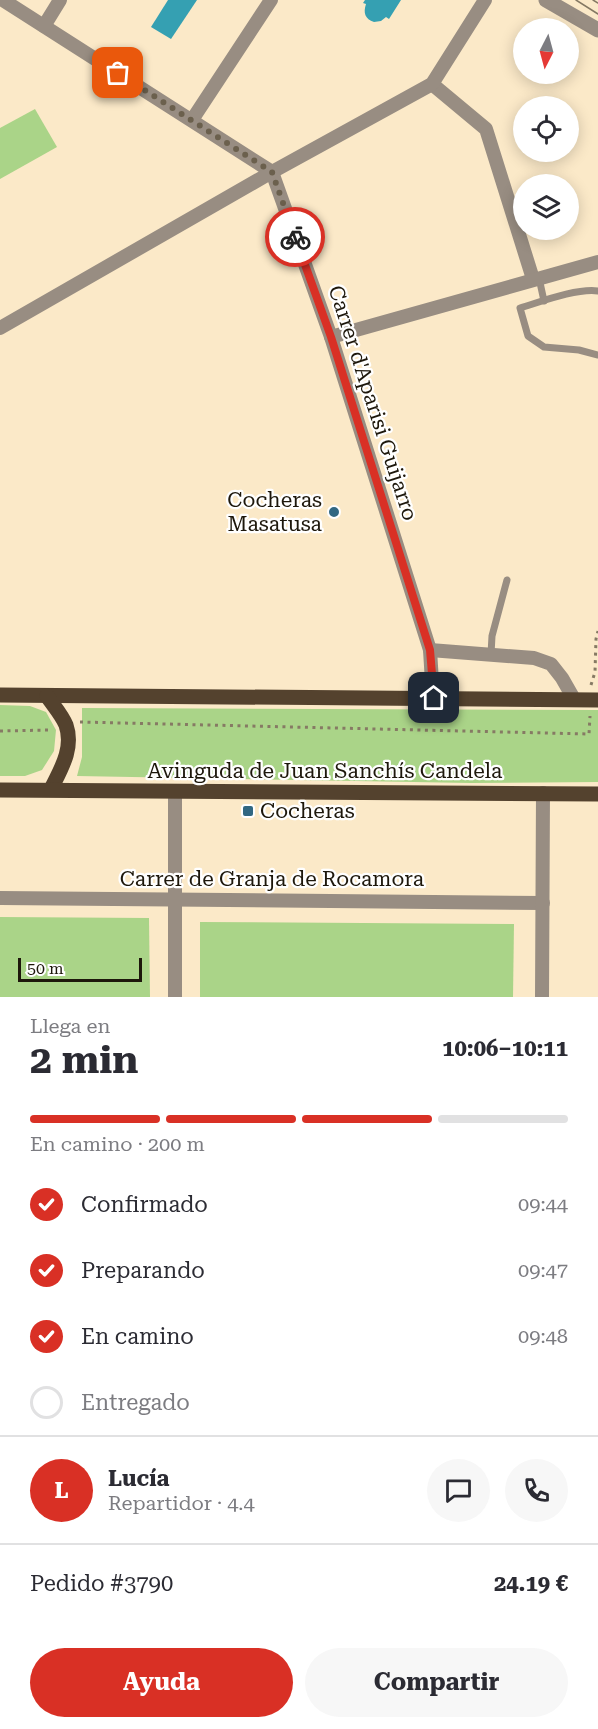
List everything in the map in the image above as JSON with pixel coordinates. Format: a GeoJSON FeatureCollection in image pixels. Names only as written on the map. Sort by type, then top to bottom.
{"type":"FeatureCollection","features":[{"type":"Feature","properties":{"kind":"main road"},"geometry":{"type":"LineString","coordinates":[[0,695],[594,700]]}},
{"type":"Feature","properties":{"kind":"main road"},"geometry":{"type":"LineString","coordinates":[[47,696],[66,727],[69,744],[67,758],[51,789]]}},
{"type":"Feature","properties":{"kind":"main road","name":"Avinguda de Juan Sanchís Candela"},"geometry":{"type":"LineString","coordinates":[[0,790],[598,794]]}},
{"type":"Feature","properties":{"kind":"street"},"geometry":{"type":"LineString","coordinates":[[3,0],[272,172]]}},
{"type":"Feature","properties":{"kind":"street"},"geometry":{"type":"LineString","coordinates":[[44,26],[60,0]]}},
{"type":"Feature","properties":{"kind":"street"},"geometry":{"type":"LineString","coordinates":[[192,120],[271,0]]}},
{"type":"Feature","properties":{"kind":"street"},"geometry":{"type":"LineString","coordinates":[[0,328],[272,172],[432,84],[485,0]]}},
{"type":"Feature","properties":{"kind":"street"},"geometry":{"type":"LineString","coordinates":[[546,0],[598,30]]}},
{"type":"Feature","properties":{"kind":"street"},"geometry":{"type":"LineString","coordinates":[[432,84],[486,129],[536,279]]}},
{"type":"Feature","properties":{"kind":"street","name":"Carrer d'Aparisi Guijarro"},"geometry":{"type":"LineString","coordinates":[[272,172],[331,337],[430,650],[434,698]]}},
{"type":"Feature","properties":{"kind":"street"},"geometry":{"type":"LineString","coordinates":[[331,337],[598,262]]}},
{"type":"Feature","properties":{"kind":"street"},"geometry":{"type":"LineString","coordinates":[[430,650],[534,658],[551,664],[574,699]]}},
{"type":"Feature","properties":{"kind":"street"},"geometry":{"type":"LineString","coordinates":[[175,792],[175,997]]}},
{"type":"Feature","properties":{"kind":"street"},"geometry":{"type":"LineString","coordinates":[[542,997],[543,793]]}},
{"type":"Feature","properties":{"kind":"street","name":"Carrer de Granja de Rocamora"},"geometry":{"type":"LineString","coordinates":[[0,898],[543,903]]}},
{"type":"Feature","properties":{"kind":"lane"},"geometry":{"type":"LineString","coordinates":[[536,279],[544,301]]}},
{"type":"Feature","properties":{"kind":"lane"},"geometry":{"type":"LineString","coordinates":[[598,291],[591,290],[520,309],[528,336],[544,348],[579,350],[598,354]]}},
{"type":"Feature","properties":{"kind":"lane"},"geometry":{"type":"LineString","coordinates":[[491,654],[492,636],[507,580]]}},
{"type":"Feature","properties":{"kind":"path"},"geometry":{"type":"LineString","coordinates":[[0,731],[56,730],[81,721],[589,734],[594,700],[591,682],[595,672],[598,631]]}},
{"type":"Feature","properties":{"kind":"green space"},"geometry":{"type":"Polygon","coordinates":[[[35,109],[57,147],[0,179],[0,128],[35,109]]]}},
{"type":"Feature","properties":{"kind":"green space"},"geometry":{"type":"Polygon","coordinates":[[[0,705],[30,706],[46,712],[56,730],[54,751],[42,770],[25,776],[0,776],[0,705]]]}},
{"type":"Feature","properties":{"kind":"green space"},"geometry":{"type":"Polygon","coordinates":[[[82,708],[598,710],[598,782],[471,783],[77,776],[82,757],[82,708]]]}},
{"type":"Feature","properties":{"kind":"green space"},"geometry":{"type":"Polygon","coordinates":[[[0,917],[149,918],[150,997],[0,997],[0,917]]]}},
{"type":"Feature","properties":{"kind":"green space"},"geometry":{"type":"Polygon","coordinates":[[[200,922],[514,924],[513,997],[200,997],[200,922]]]}},
{"type":"Feature","properties":{"kind":"water"},"geometry":{"type":"Polygon","coordinates":[[[168,0],[197,0],[171,39],[151,27],[168,0]]]}},
{"type":"Feature","properties":{"kind":"water"},"geometry":{"type":"Polygon","coordinates":[[[365,0],[401,0],[389,19],[386,17],[374,22],[366,15],[366,4],[363,3],[365,0]]]}},
{"type":"Feature","properties":{"kind":"tram line"},"geometry":{"type":"LineString","coordinates":[[576,0],[598,14]]}},
{"type":"Feature","properties":{"kind":"tram line"},"geometry":{"type":"LineString","coordinates":[[593,0],[598,3]]}},
{"type":"Feature","properties":{"kind":"way so far"},"geometry":{"type":"LineString","coordinates":[[118,73],[272,172],[295,237]]}},
{"type":"Feature","properties":{"kind":"place","name":"Cocheras Masatusa"},"geometry":{"type":"Point","coordinates":[334,512]}},
{"type":"Feature","properties":{"kind":"place","name":"Cocheras"},"geometry":{"type":"Point","coordinates":[248,811]}},
{"type":"Feature","properties":{"kind":"route"},"geometry":{"type":"LineString","coordinates":[[295,237],[331,337],[430,650],[434,698]]}}]}
